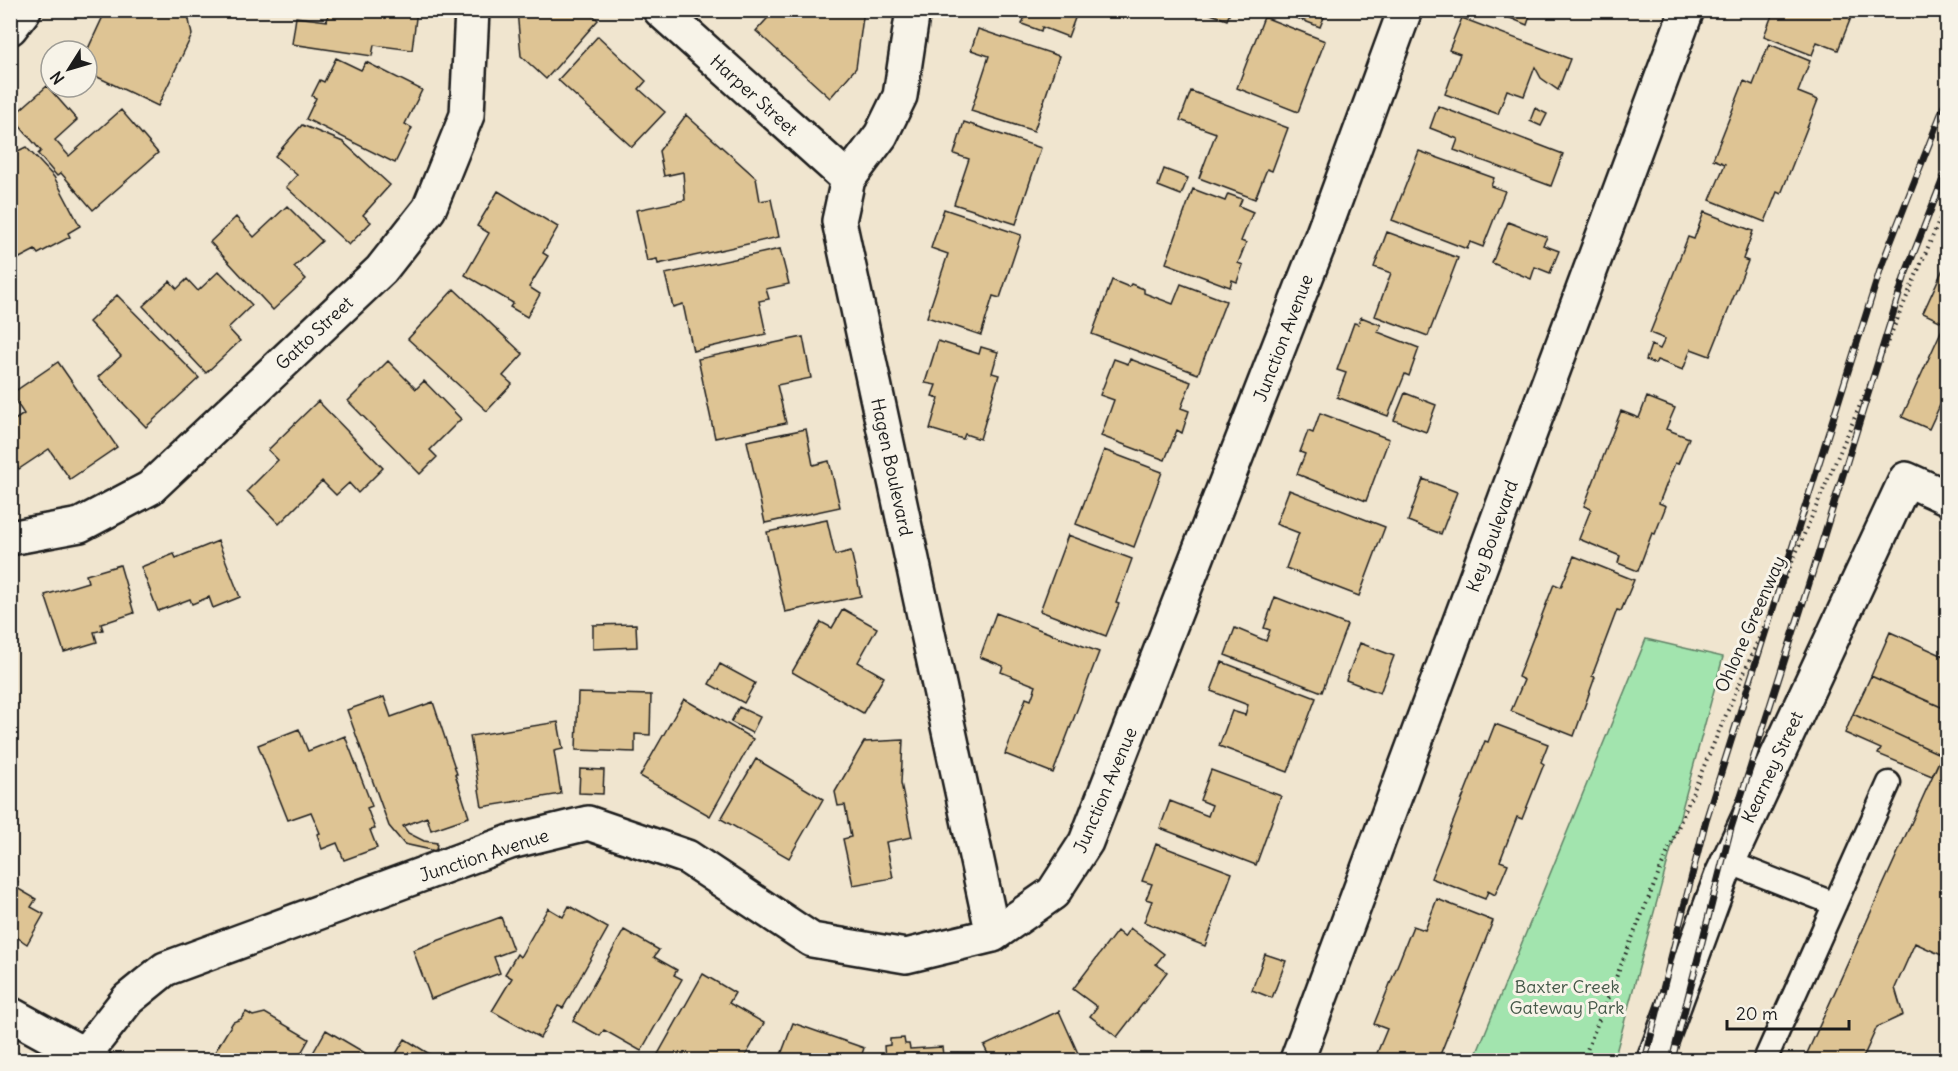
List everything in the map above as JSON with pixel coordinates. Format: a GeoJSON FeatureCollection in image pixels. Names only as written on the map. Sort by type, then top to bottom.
{"type":"FeatureCollection","features":[{"type":"Feature","properties":{"kind":"street"},"geometry":{"type":"LineString","coordinates":[[10,28],[24,10]]}},
{"type":"Feature","properties":{"kind":"street","name":"Gatto Street"},"geometry":{"type":"LineString","coordinates":[[10,538],[80,525],[150,488],[381,270],[429,208],[467,115],[472,10]]}},
{"type":"Feature","properties":{"kind":"street","name":"Harper Street"},"geometry":{"type":"LineString","coordinates":[[660,10],[848,178]]}},
{"type":"Feature","properties":{"kind":"street","name":"Hagen Boulevard"},"geometry":{"type":"LineString","coordinates":[[913,10],[900,96],[881,135],[848,178],[839,221],[993,935]]}},
{"type":"Feature","properties":{"kind":"street","name":"Junction Avenue"},"geometry":{"type":"LineString","coordinates":[[89,1058],[128,999],[165,969],[510,842],[588,823],[687,857],[812,940],[906,956],[993,935],[1053,893],[1086,843],[1322,236],[1405,10]]}},
{"type":"Feature","properties":{"kind":"street","name":"Key Boulevard"},"geometry":{"type":"LineString","coordinates":[[1298,1060],[1687,10]]}},
{"type":"Feature","properties":{"kind":"street","name":"Kearney Street"},"geometry":{"type":"LineString","coordinates":[[1654,1060],[1728,862],[1906,479],[1947,498]]}},
{"type":"Feature","properties":{"kind":"street"},"geometry":{"type":"LineString","coordinates":[[10,1014],[89,1058]]}},
{"type":"Feature","properties":{"kind":"lane"},"geometry":{"type":"LineString","coordinates":[[1765,1060],[1889,783]]}},
{"type":"Feature","properties":{"kind":"lane"},"geometry":{"type":"LineString","coordinates":[[1728,862],[1835,904]]}},
{"type":"Feature","properties":{"kind":"path","name":"Ohlone Greenway"},"geometry":{"type":"LineString","coordinates":[[1583,1060],[1752,652],[1840,454],[1947,200]]}},
{"type":"Feature","properties":{"kind":"green space","name":"Baxter Creek Gateway Park"},"geometry":{"type":"Polygon","coordinates":[[[1646,639],[1723,657],[1614,1060],[1474,1060],[1646,639]]]}},
{"type":"Feature","properties":{"kind":"building"},"geometry":{"type":"Polygon","coordinates":[[[106,10],[187,10],[192,35],[158,106],[99,78],[99,39],[93,39],[106,10]]]}},
{"type":"Feature","properties":{"kind":"building"},"geometry":{"type":"Polygon","coordinates":[[[329,10],[417,10],[412,50],[374,45],[372,56],[292,44],[296,17],[327,21],[329,10]]]}},
{"type":"Feature","properties":{"kind":"building"},"geometry":{"type":"Polygon","coordinates":[[[517,10],[587,10],[598,20],[546,79],[521,56],[517,10]]]}},
{"type":"Feature","properties":{"kind":"building"},"geometry":{"type":"Polygon","coordinates":[[[775,10],[864,10],[856,68],[830,98],[756,31],[775,10]]]}},
{"type":"Feature","properties":{"kind":"building"},"geometry":{"type":"Polygon","coordinates":[[[1025,10],[1078,10],[1068,37],[1042,27],[1041,31],[1022,24],[1027,11],[1025,10]]]}},
{"type":"Feature","properties":{"kind":"building"},"geometry":{"type":"Polygon","coordinates":[[[1209,10],[1231,10],[1227,20],[1208,13],[1209,10]]]}},
{"type":"Feature","properties":{"kind":"building"},"geometry":{"type":"Polygon","coordinates":[[[1276,10],[1327,10],[1320,27],[1276,10]]]}},
{"type":"Feature","properties":{"kind":"building"},"geometry":{"type":"Polygon","coordinates":[[[1491,10],[1532,10],[1527,25],[1491,10]]]}},
{"type":"Feature","properties":{"kind":"building"},"geometry":{"type":"Polygon","coordinates":[[[1774,10],[1854,10],[1838,50],[1817,42],[1812,55],[1764,36],[1774,10]]]}},
{"type":"Feature","properties":{"kind":"building"},"geometry":{"type":"Polygon","coordinates":[[[1264,17],[1325,41],[1298,112],[1237,88],[1264,17]]]}},
{"type":"Feature","properties":{"kind":"building"},"geometry":{"type":"Polygon","coordinates":[[[1462,18],[1570,59],[1558,90],[1541,78],[1535,67],[1524,96],[1507,90],[1498,114],[1445,94],[1460,54],[1449,50],[1462,18]]]}},
{"type":"Feature","properties":{"kind":"building"},"geometry":{"type":"Polygon","coordinates":[[[978,29],[1059,56],[1034,131],[971,111],[989,56],[971,50],[978,29]]]}},
{"type":"Feature","properties":{"kind":"building"},"geometry":{"type":"Polygon","coordinates":[[[598,36],[646,81],[639,89],[665,112],[632,147],[558,80],[598,36]]]}},
{"type":"Feature","properties":{"kind":"building"},"geometry":{"type":"Polygon","coordinates":[[[1769,44],[1810,61],[1798,92],[1818,100],[1781,194],[1777,192],[1765,222],[1710,200],[1725,164],[1713,159],[1744,81],[1753,85],[1769,44]]]}},
{"type":"Feature","properties":{"kind":"building"},"geometry":{"type":"Polygon","coordinates":[[[336,58],[361,70],[366,62],[422,90],[405,124],[412,128],[395,163],[306,119],[316,98],[312,96],[320,80],[324,82],[336,58]]]}},
{"type":"Feature","properties":{"kind":"building"},"geometry":{"type":"Polygon","coordinates":[[[1191,91],[1288,128],[1272,171],[1267,169],[1255,199],[1199,178],[1216,133],[1180,120],[1191,91]]]}},
{"type":"Feature","properties":{"kind":"building"},"geometry":{"type":"Polygon","coordinates":[[[39,93],[39,99],[58,99],[77,120],[55,140],[69,156],[121,110],[158,153],[93,210],[61,173],[57,176],[38,154],[41,151],[12,117],[39,93]]]}},
{"type":"Feature","properties":{"kind":"building"},"geometry":{"type":"Polygon","coordinates":[[[1438,106],[1563,154],[1551,186],[1454,150],[1458,139],[1430,128],[1438,106]]]}},
{"type":"Feature","properties":{"kind":"building"},"geometry":{"type":"Polygon","coordinates":[[[1535,108],[1547,114],[1541,126],[1530,121],[1535,108]]]}},
{"type":"Feature","properties":{"kind":"building"},"geometry":{"type":"Polygon","coordinates":[[[686,115],[756,178],[760,201],[771,199],[779,237],[658,264],[657,259],[647,261],[636,210],[685,200],[683,172],[664,176],[659,151],[686,115]]]}},
{"type":"Feature","properties":{"kind":"building"},"geometry":{"type":"Polygon","coordinates":[[[964,122],[1041,148],[1016,224],[954,204],[969,159],[954,154],[964,122]]]}},
{"type":"Feature","properties":{"kind":"building"},"geometry":{"type":"Polygon","coordinates":[[[302,125],[343,142],[390,185],[363,215],[371,222],[349,245],[286,187],[297,175],[275,156],[302,125]]]}},
{"type":"Feature","properties":{"kind":"building"},"geometry":{"type":"Polygon","coordinates":[[[26,147],[54,177],[80,226],[68,233],[70,237],[38,254],[35,250],[10,263],[10,199],[13,198],[10,193],[10,155],[26,147]]]}},
{"type":"Feature","properties":{"kind":"building"},"geometry":{"type":"Polygon","coordinates":[[[1419,151],[1494,178],[1491,186],[1505,191],[1483,247],[1470,242],[1467,249],[1392,220],[1419,151]]]}},
{"type":"Feature","properties":{"kind":"building"},"geometry":{"type":"Polygon","coordinates":[[[1164,169],[1188,178],[1181,195],[1158,186],[1164,169]]]}},
{"type":"Feature","properties":{"kind":"building"},"geometry":{"type":"Polygon","coordinates":[[[1193,189],[1225,201],[1228,194],[1242,199],[1239,206],[1253,212],[1241,241],[1246,243],[1238,263],[1243,265],[1237,282],[1232,280],[1230,287],[1166,263],[1193,189]]]}},
{"type":"Feature","properties":{"kind":"building"},"geometry":{"type":"Polygon","coordinates":[[[498,191],[558,227],[543,253],[548,256],[529,287],[540,294],[527,317],[510,307],[513,303],[465,275],[489,233],[477,226],[498,191]]]}},
{"type":"Feature","properties":{"kind":"building"},"geometry":{"type":"Polygon","coordinates":[[[287,206],[322,241],[294,267],[306,279],[273,310],[210,242],[236,217],[254,237],[287,206]]]}},
{"type":"Feature","properties":{"kind":"building"},"geometry":{"type":"Polygon","coordinates":[[[944,209],[1021,235],[1000,298],[993,296],[981,335],[927,317],[948,254],[931,248],[944,209]]]}},
{"type":"Feature","properties":{"kind":"building"},"geometry":{"type":"Polygon","coordinates":[[[1704,212],[1753,231],[1743,259],[1748,261],[1710,356],[1691,349],[1683,370],[1657,360],[1655,364],[1646,360],[1651,345],[1660,349],[1665,339],[1650,333],[1688,237],[1694,239],[1704,212]]]}},
{"type":"Feature","properties":{"kind":"building"},"geometry":{"type":"Polygon","coordinates":[[[1508,222],[1547,237],[1543,245],[1559,251],[1550,273],[1535,267],[1531,279],[1492,263],[1508,222]]]}},
{"type":"Feature","properties":{"kind":"building"},"geometry":{"type":"Polygon","coordinates":[[[1387,232],[1458,258],[1428,336],[1375,316],[1391,273],[1374,267],[1387,232]]]}},
{"type":"Feature","properties":{"kind":"building"},"geometry":{"type":"Polygon","coordinates":[[[780,249],[789,284],[766,289],[769,299],[759,301],[766,334],[693,351],[683,304],[673,307],[665,274],[780,249]]]}},
{"type":"Feature","properties":{"kind":"building"},"geometry":{"type":"Polygon","coordinates":[[[1948,258],[1948,325],[1923,313],[1948,258]]]}},
{"type":"Feature","properties":{"kind":"building"},"geometry":{"type":"Polygon","coordinates":[[[219,271],[252,305],[228,328],[240,341],[206,373],[143,306],[170,281],[177,289],[187,279],[198,291],[219,271]]]}},
{"type":"Feature","properties":{"kind":"building"},"geometry":{"type":"Polygon","coordinates":[[[1112,280],[1129,287],[1131,284],[1144,289],[1144,293],[1173,304],[1181,284],[1226,301],[1198,374],[1092,334],[1112,280]]]}},
{"type":"Feature","properties":{"kind":"building"},"geometry":{"type":"Polygon","coordinates":[[[454,289],[523,354],[503,376],[512,384],[487,411],[408,339],[454,289]]]}},
{"type":"Feature","properties":{"kind":"building"},"geometry":{"type":"Polygon","coordinates":[[[117,295],[199,378],[146,427],[98,377],[121,356],[89,322],[117,295]]]}},
{"type":"Feature","properties":{"kind":"building"},"geometry":{"type":"Polygon","coordinates":[[[1361,317],[1381,325],[1378,332],[1419,348],[1409,376],[1405,374],[1388,416],[1337,397],[1346,373],[1337,370],[1354,323],[1358,324],[1361,317]]]}},
{"type":"Feature","properties":{"kind":"building"},"geometry":{"type":"Polygon","coordinates":[[[1943,327],[1948,330],[1948,388],[1929,429],[1902,417],[1943,327]]]}},
{"type":"Feature","properties":{"kind":"building"},"geometry":{"type":"Polygon","coordinates":[[[803,337],[811,378],[777,385],[786,423],[715,438],[698,359],[803,337]]]}},
{"type":"Feature","properties":{"kind":"building"},"geometry":{"type":"Polygon","coordinates":[[[938,341],[979,354],[981,347],[998,352],[992,373],[999,375],[980,439],[965,434],[963,439],[930,429],[939,398],[932,396],[936,385],[925,383],[938,341]]]}},
{"type":"Feature","properties":{"kind":"building"},"geometry":{"type":"Polygon","coordinates":[[[1114,359],[1128,364],[1130,359],[1191,382],[1181,408],[1189,411],[1182,433],[1177,430],[1165,460],[1101,436],[1114,400],[1100,395],[1114,359]]]}},
{"type":"Feature","properties":{"kind":"building"},"geometry":{"type":"Polygon","coordinates":[[[388,361],[416,389],[424,381],[461,419],[430,450],[437,457],[420,474],[348,401],[388,361]]]}},
{"type":"Feature","properties":{"kind":"building"},"geometry":{"type":"Polygon","coordinates":[[[58,362],[117,447],[70,479],[49,449],[19,469],[10,456],[10,423],[24,414],[11,394],[58,362]]]}},
{"type":"Feature","properties":{"kind":"building"},"geometry":{"type":"Polygon","coordinates":[[[1405,393],[1436,405],[1426,432],[1394,420],[1405,393]]]}},
{"type":"Feature","properties":{"kind":"building"},"geometry":{"type":"Polygon","coordinates":[[[1647,397],[1675,408],[1666,429],[1689,438],[1678,464],[1675,463],[1659,503],[1666,506],[1655,534],[1652,533],[1638,571],[1618,563],[1620,556],[1579,539],[1591,509],[1584,506],[1621,411],[1639,418],[1647,397]]]}},
{"type":"Feature","properties":{"kind":"building"},"geometry":{"type":"Polygon","coordinates":[[[318,401],[383,468],[358,493],[349,483],[336,495],[322,481],[279,524],[247,491],[278,460],[268,450],[318,401]]]}},
{"type":"Feature","properties":{"kind":"building"},"geometry":{"type":"Polygon","coordinates":[[[1320,413],[1389,439],[1366,501],[1297,474],[1305,454],[1300,452],[1308,431],[1313,433],[1320,413]]]}},
{"type":"Feature","properties":{"kind":"building"},"geometry":{"type":"Polygon","coordinates":[[[806,429],[813,465],[829,461],[840,507],[765,523],[747,441],[806,429]]]}},
{"type":"Feature","properties":{"kind":"building"},"geometry":{"type":"Polygon","coordinates":[[[1104,450],[1162,472],[1134,547],[1076,524],[1104,450]]]}},
{"type":"Feature","properties":{"kind":"building"},"geometry":{"type":"Polygon","coordinates":[[[1423,479],[1457,492],[1441,534],[1408,521],[1423,479]]]}},
{"type":"Feature","properties":{"kind":"building"},"geometry":{"type":"Polygon","coordinates":[[[1289,490],[1385,527],[1359,596],[1286,568],[1299,533],[1276,524],[1289,490]]]}},
{"type":"Feature","properties":{"kind":"building"},"geometry":{"type":"Polygon","coordinates":[[[827,520],[835,555],[851,551],[861,596],[785,612],[767,532],[827,520]]]}},
{"type":"Feature","properties":{"kind":"building"},"geometry":{"type":"Polygon","coordinates":[[[1068,535],[1132,559],[1116,603],[1119,604],[1106,636],[1040,611],[1068,535]]]}},
{"type":"Feature","properties":{"kind":"building"},"geometry":{"type":"Polygon","coordinates":[[[218,541],[240,597],[213,608],[209,597],[192,604],[190,599],[158,611],[141,567],[174,554],[176,558],[218,541]]]}},
{"type":"Feature","properties":{"kind":"building"},"geometry":{"type":"Polygon","coordinates":[[[1574,556],[1634,580],[1621,611],[1617,610],[1592,676],[1595,677],[1574,736],[1511,711],[1524,680],[1518,677],[1554,584],[1561,587],[1574,556]]]}},
{"type":"Feature","properties":{"kind":"building"},"geometry":{"type":"Polygon","coordinates":[[[120,565],[134,613],[101,624],[103,630],[94,632],[97,642],[64,652],[45,595],[88,582],[86,575],[120,565]]]}},
{"type":"Feature","properties":{"kind":"building"},"geometry":{"type":"Polygon","coordinates":[[[1275,597],[1347,625],[1322,692],[1225,655],[1235,628],[1266,641],[1270,630],[1264,628],[1275,597]]]}},
{"type":"Feature","properties":{"kind":"building"},"geometry":{"type":"Polygon","coordinates":[[[843,609],[877,628],[858,662],[884,677],[863,713],[792,672],[821,622],[832,628],[843,609]]]}},
{"type":"Feature","properties":{"kind":"building"},"geometry":{"type":"Polygon","coordinates":[[[996,613],[1099,652],[1053,773],[1005,754],[1026,698],[1031,700],[1036,686],[1001,672],[1003,666],[980,657],[996,613]]]}},
{"type":"Feature","properties":{"kind":"building"},"geometry":{"type":"Polygon","coordinates":[[[636,624],[637,647],[593,649],[593,625],[636,624]]]}},
{"type":"Feature","properties":{"kind":"building"},"geometry":{"type":"Polygon","coordinates":[[[1890,632],[1948,658],[1948,710],[1871,676],[1890,632]]]}},
{"type":"Feature","properties":{"kind":"building"},"geometry":{"type":"Polygon","coordinates":[[[1360,643],[1394,656],[1380,693],[1346,680],[1360,643]]]}},
{"type":"Feature","properties":{"kind":"building"},"geometry":{"type":"Polygon","coordinates":[[[1222,662],[1316,698],[1288,772],[1219,746],[1232,711],[1245,715],[1248,705],[1211,691],[1222,662]]]}},
{"type":"Feature","properties":{"kind":"building"},"geometry":{"type":"Polygon","coordinates":[[[720,664],[755,683],[744,703],[709,684],[720,664]]]}},
{"type":"Feature","properties":{"kind":"building"},"geometry":{"type":"Polygon","coordinates":[[[1871,676],[1948,710],[1948,758],[1853,714],[1871,676]]]}},
{"type":"Feature","properties":{"kind":"building"},"geometry":{"type":"Polygon","coordinates":[[[578,693],[651,695],[650,735],[635,734],[635,752],[576,750],[578,693]]]}},
{"type":"Feature","properties":{"kind":"building"},"geometry":{"type":"Polygon","coordinates":[[[384,697],[391,717],[433,702],[469,817],[431,830],[427,817],[403,826],[408,833],[424,841],[437,843],[436,851],[404,844],[389,826],[347,710],[384,697]]]}},
{"type":"Feature","properties":{"kind":"building"},"geometry":{"type":"Polygon","coordinates":[[[684,699],[753,739],[710,816],[640,776],[684,699]]]}},
{"type":"Feature","properties":{"kind":"building"},"geometry":{"type":"Polygon","coordinates":[[[739,707],[760,717],[752,733],[731,722],[739,707]]]}},
{"type":"Feature","properties":{"kind":"building"},"geometry":{"type":"Polygon","coordinates":[[[1853,714],[1942,755],[1932,776],[1878,754],[1881,749],[1845,733],[1853,714]]]}},
{"type":"Feature","properties":{"kind":"building"},"geometry":{"type":"Polygon","coordinates":[[[558,722],[563,749],[554,751],[561,794],[482,807],[470,736],[558,722]]]}},
{"type":"Feature","properties":{"kind":"building"},"geometry":{"type":"Polygon","coordinates":[[[1495,724],[1548,744],[1541,762],[1544,764],[1522,819],[1517,817],[1500,861],[1508,864],[1495,895],[1488,891],[1485,899],[1431,878],[1485,741],[1488,742],[1495,724]]]}},
{"type":"Feature","properties":{"kind":"building"},"geometry":{"type":"Polygon","coordinates":[[[299,729],[308,751],[345,736],[372,806],[367,808],[375,829],[370,830],[377,848],[344,860],[337,843],[322,849],[317,834],[320,833],[311,812],[288,820],[258,745],[299,729]]]}},
{"type":"Feature","properties":{"kind":"building"},"geometry":{"type":"Polygon","coordinates":[[[903,740],[901,783],[912,837],[886,842],[893,878],[853,885],[843,839],[851,837],[845,805],[838,806],[835,792],[864,742],[903,740]]]}},
{"type":"Feature","properties":{"kind":"building"},"geometry":{"type":"Polygon","coordinates":[[[1942,755],[1948,758],[1948,958],[1915,943],[1895,988],[1903,1015],[1877,1027],[1862,1060],[1804,1060],[1942,755]]]}},
{"type":"Feature","properties":{"kind":"building"},"geometry":{"type":"Polygon","coordinates":[[[756,759],[823,799],[789,858],[721,819],[756,759]]]}},
{"type":"Feature","properties":{"kind":"building"},"geometry":{"type":"Polygon","coordinates":[[[580,769],[604,770],[603,794],[579,793],[580,769]]]}},
{"type":"Feature","properties":{"kind":"building"},"geometry":{"type":"Polygon","coordinates":[[[1211,770],[1281,796],[1256,865],[1160,828],[1170,801],[1208,816],[1212,805],[1200,800],[1211,770]]]}},
{"type":"Feature","properties":{"kind":"building"},"geometry":{"type":"Polygon","coordinates":[[[1156,844],[1232,873],[1205,946],[1144,922],[1152,901],[1146,899],[1152,884],[1142,881],[1156,844]]]}},
{"type":"Feature","properties":{"kind":"building"},"geometry":{"type":"Polygon","coordinates":[[[10,878],[18,882],[15,887],[36,899],[31,907],[44,914],[27,944],[15,936],[10,941],[10,878]]]}},
{"type":"Feature","properties":{"kind":"building"},"geometry":{"type":"Polygon","coordinates":[[[1437,899],[1493,921],[1438,1060],[1395,1060],[1377,1053],[1387,1029],[1374,1024],[1413,926],[1425,930],[1437,899]]]}},
{"type":"Feature","properties":{"kind":"building"},"geometry":{"type":"Polygon","coordinates":[[[569,906],[608,928],[563,1008],[558,1006],[540,1038],[492,1011],[512,978],[505,974],[517,954],[520,957],[548,908],[563,917],[569,906]]]}},
{"type":"Feature","properties":{"kind":"building"},"geometry":{"type":"Polygon","coordinates":[[[501,917],[513,950],[494,957],[500,973],[431,999],[413,950],[501,917]]]}},
{"type":"Feature","properties":{"kind":"building"},"geometry":{"type":"Polygon","coordinates":[[[1130,928],[1164,954],[1156,964],[1167,972],[1117,1037],[1090,1016],[1097,1007],[1073,989],[1117,931],[1124,937],[1130,928]]]}},
{"type":"Feature","properties":{"kind":"building"},"geometry":{"type":"Polygon","coordinates":[[[624,930],[659,950],[654,957],[677,970],[674,975],[682,979],[641,1051],[604,1030],[600,1036],[573,1021],[624,930]]]}},
{"type":"Feature","properties":{"kind":"building"},"geometry":{"type":"Polygon","coordinates":[[[1265,954],[1286,961],[1272,998],[1252,990],[1265,954]]]}},
{"type":"Feature","properties":{"kind":"building"},"geometry":{"type":"Polygon","coordinates":[[[703,974],[735,993],[729,1003],[764,1023],[743,1060],[664,1060],[657,1056],[703,974]]]}},
{"type":"Feature","properties":{"kind":"building"},"geometry":{"type":"Polygon","coordinates":[[[1059,1011],[1081,1060],[991,1060],[984,1046],[1059,1011]]]}},
{"type":"Feature","properties":{"kind":"building"},"geometry":{"type":"Polygon","coordinates":[[[246,1012],[253,1016],[265,1013],[309,1039],[297,1060],[210,1060],[233,1022],[241,1019],[246,1012]]]}},
{"type":"Feature","properties":{"kind":"building"},"geometry":{"type":"Polygon","coordinates":[[[793,1023],[864,1048],[860,1060],[779,1060],[793,1023]]]}},
{"type":"Feature","properties":{"kind":"building"},"geometry":{"type":"Polygon","coordinates":[[[326,1030],[377,1060],[309,1060],[326,1030]]]}},
{"type":"Feature","properties":{"kind":"building"},"geometry":{"type":"Polygon","coordinates":[[[904,1038],[905,1044],[909,1044],[910,1049],[942,1047],[943,1055],[960,1054],[961,1060],[885,1060],[884,1046],[890,1045],[890,1039],[904,1038]]]}},
{"type":"Feature","properties":{"kind":"building"},"geometry":{"type":"Polygon","coordinates":[[[405,1039],[436,1058],[435,1060],[392,1060],[405,1039]]]}},
{"type":"Feature","properties":{"kind":"railway"},"geometry":{"type":"LineString","coordinates":[[1645,1060],[1706,820],[1882,264],[1948,96]]}},
{"type":"Feature","properties":{"kind":"railway"},"geometry":{"type":"LineString","coordinates":[[1672,1060],[1731,828],[1905,275],[1948,166]]}}]}
